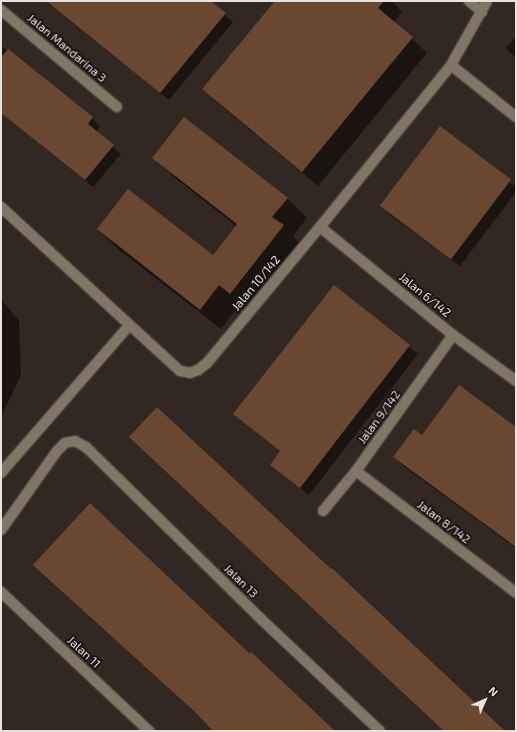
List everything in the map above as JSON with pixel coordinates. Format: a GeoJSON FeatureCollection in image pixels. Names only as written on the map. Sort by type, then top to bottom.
{"type":"FeatureCollection","features":[{"type":"Feature","properties":{"kind":"street"},"geometry":{"type":"LineString","coordinates":[[469,1],[482,12]]}},
{"type":"Feature","properties":{"kind":"street","name":"Jalan 10/142"},"geometry":{"type":"LineString","coordinates":[[1,206],[129,326],[180,371],[190,374],[207,363],[320,227],[451,65],[487,1]]}},
{"type":"Feature","properties":{"kind":"street","name":"Jalan Mandarina 3"},"geometry":{"type":"LineString","coordinates":[[1,10],[117,107]]}},
{"type":"Feature","properties":{"kind":"street"},"geometry":{"type":"LineString","coordinates":[[451,65],[516,116]]}},
{"type":"Feature","properties":{"kind":"street","name":"Jalan 6/142"},"geometry":{"type":"LineString","coordinates":[[320,227],[453,335],[516,381]]}},
{"type":"Feature","properties":{"kind":"street"},"geometry":{"type":"LineString","coordinates":[[1,473],[129,326]]}},
{"type":"Feature","properties":{"kind":"street","name":"Jalan 9/142"},"geometry":{"type":"LineString","coordinates":[[323,511],[356,472],[453,335]]}},
{"type":"Feature","properties":{"kind":"street","name":"Jalan 13"},"geometry":{"type":"LineString","coordinates":[[1,530],[65,443],[75,441],[86,447],[261,619],[380,731]]}},
{"type":"Feature","properties":{"kind":"street","name":"Jalan 8/142"},"geometry":{"type":"LineString","coordinates":[[356,472],[516,593]]}},
{"type":"Feature","properties":{"kind":"street","name":"Jalan 11"},"geometry":{"type":"LineString","coordinates":[[1,592],[149,731]]}},
{"type":"Feature","properties":{"kind":"building"},"geometry":{"type":"Polygon","coordinates":[[[46,1],[211,1],[226,13],[160,93],[46,1]]]}},
{"type":"Feature","properties":{"kind":"building"},"geometry":{"type":"Polygon","coordinates":[[[275,1],[384,1],[378,8],[413,37],[302,172],[202,89],[275,1]]]}},
{"type":"Feature","properties":{"kind":"building"},"geometry":{"type":"Polygon","coordinates":[[[8,49],[93,117],[88,124],[114,145],[85,180],[1,113],[1,57],[8,49]]]}},
{"type":"Feature","properties":{"kind":"building"},"geometry":{"type":"Polygon","coordinates":[[[184,117],[288,198],[272,217],[284,225],[230,294],[219,285],[200,310],[97,229],[128,189],[213,255],[237,224],[152,158],[184,117]]]}},
{"type":"Feature","properties":{"kind":"building"},"geometry":{"type":"Polygon","coordinates":[[[440,126],[511,180],[451,259],[380,206],[440,126]]]}},
{"type":"Feature","properties":{"kind":"building"},"geometry":{"type":"Polygon","coordinates":[[[334,285],[410,345],[300,488],[270,465],[280,451],[233,414],[334,285]]]}},
{"type":"Feature","properties":{"kind":"building"},"geometry":{"type":"Polygon","coordinates":[[[459,385],[516,427],[516,547],[393,457],[414,429],[422,435],[459,385]]]}},
{"type":"Feature","properties":{"kind":"building"},"geometry":{"type":"Polygon","coordinates":[[[157,407],[331,569],[332,568],[505,731],[444,731],[129,437],[157,407]]]}},
{"type":"Feature","properties":{"kind":"building"},"geometry":{"type":"Polygon","coordinates":[[[90,503],[250,654],[251,652],[335,731],[213,731],[195,712],[33,565],[90,503]]]}}]}
